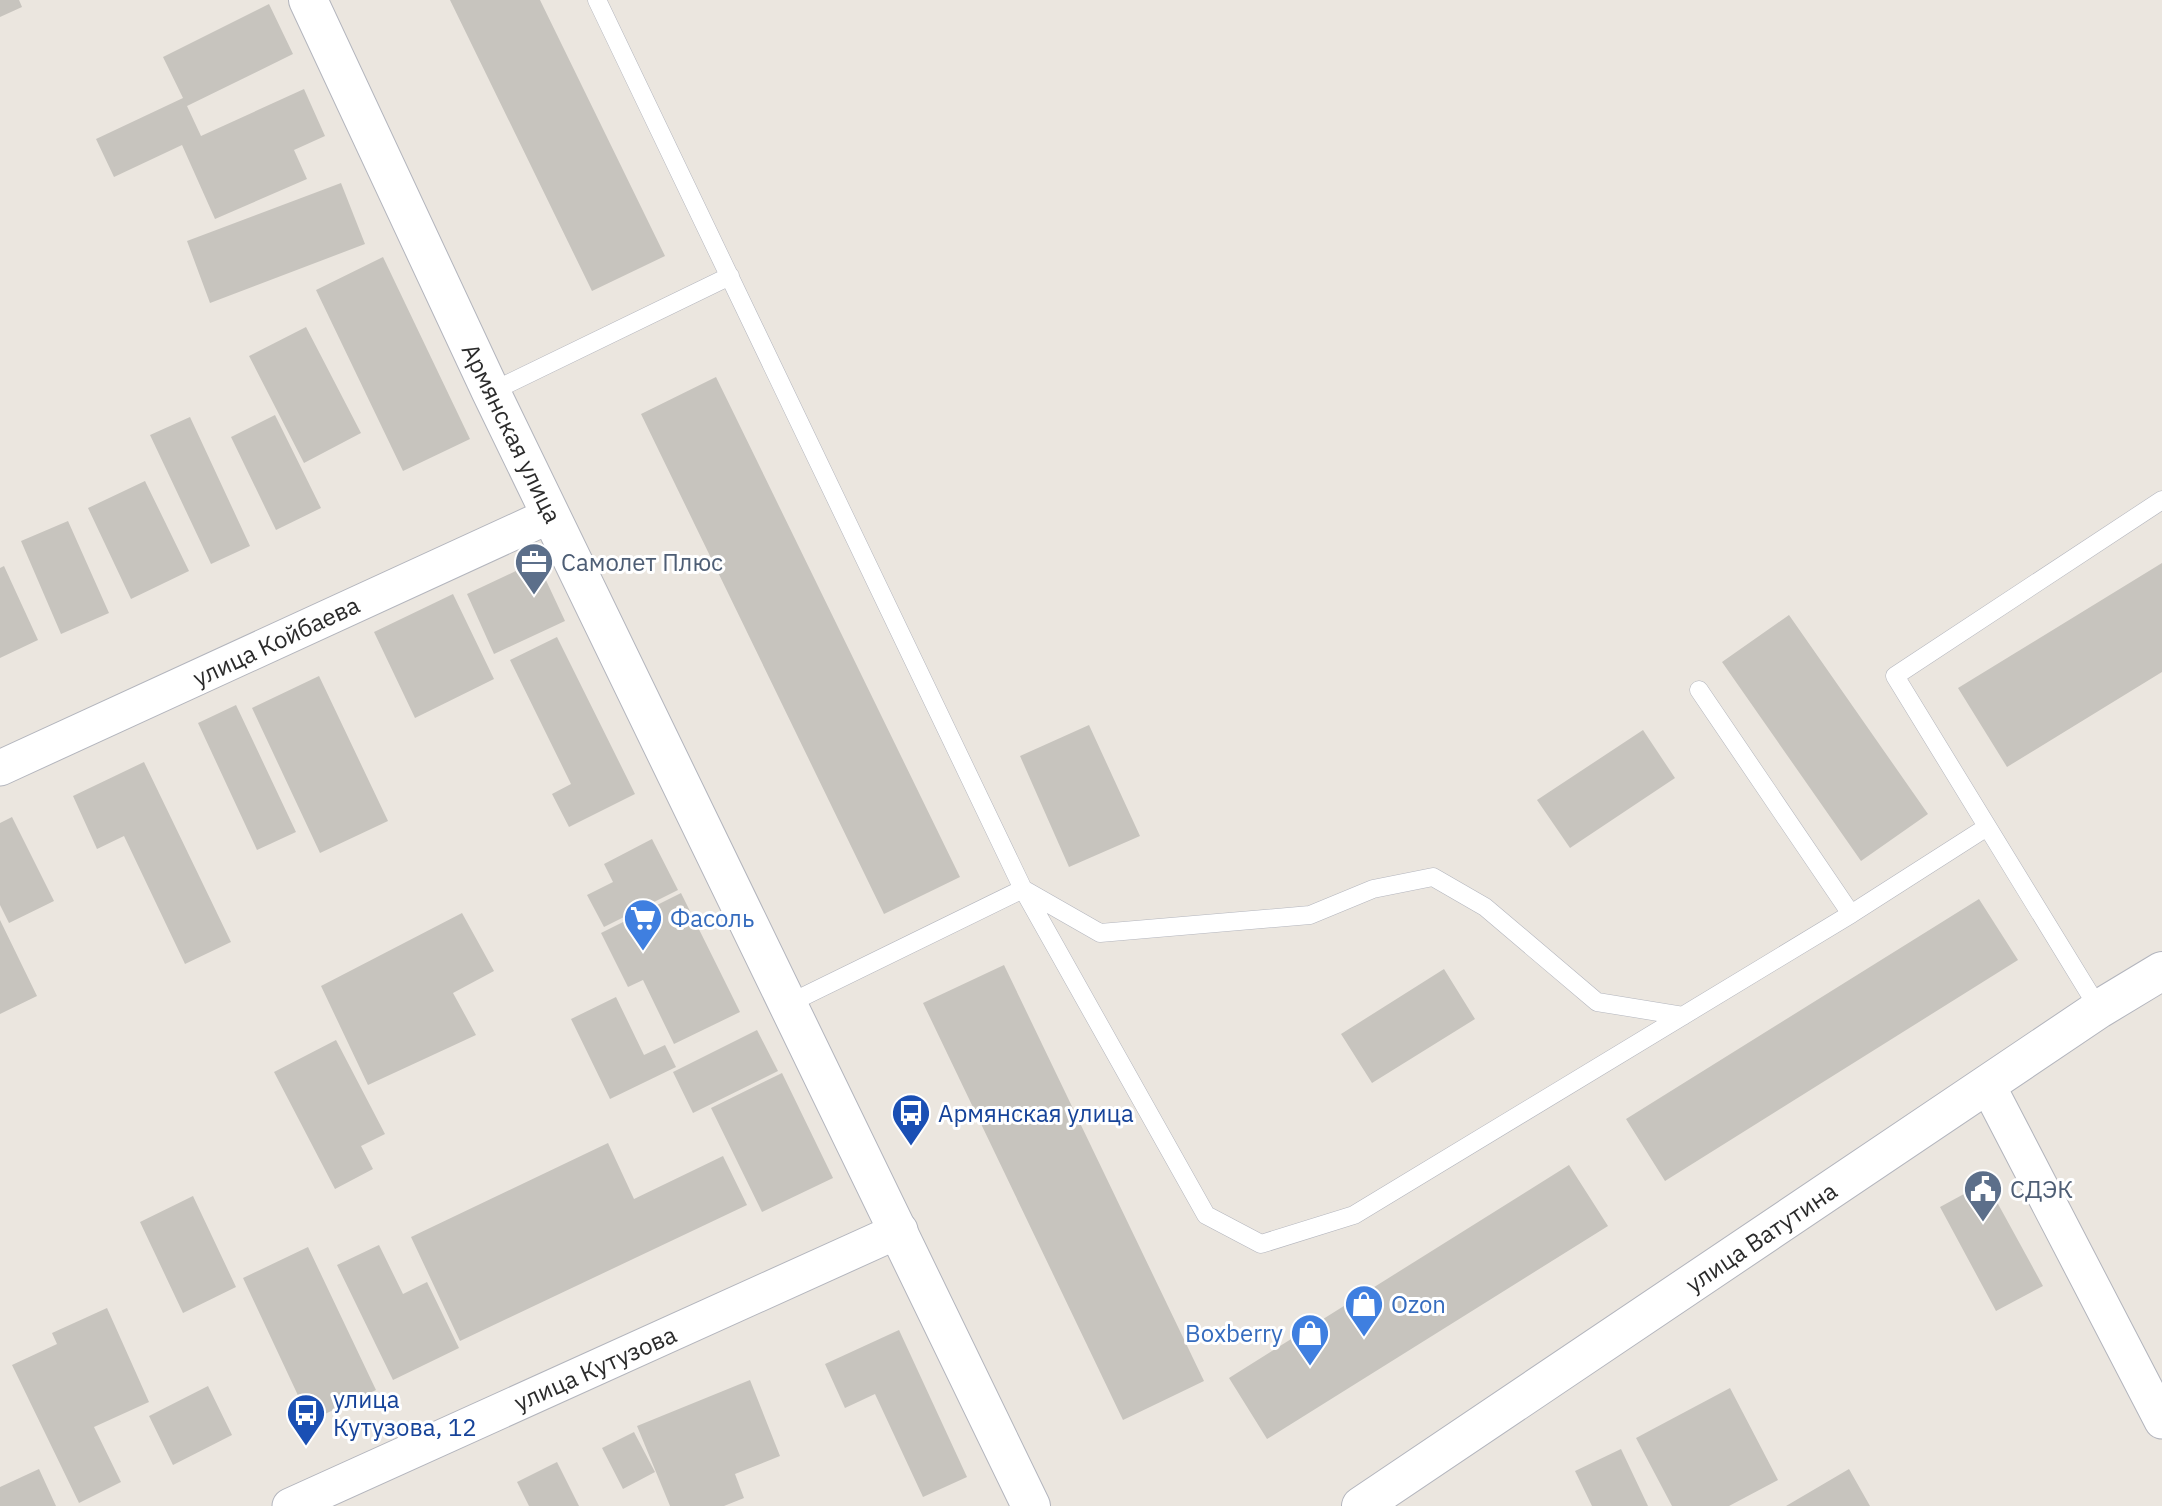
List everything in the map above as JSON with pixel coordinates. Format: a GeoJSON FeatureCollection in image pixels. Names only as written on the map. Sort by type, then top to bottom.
{"type":"FeatureCollection","features":[{"type":"Feature","properties":{"kind":"main road","name":"Армянская улица"},"geometry":{"type":"LineString","coordinates":[[308,0],[491,392],[900,1230],[1031,1506]]}},
{"type":"Feature","properties":{"kind":"main road","name":"улица Ватутина"},"geometry":{"type":"LineString","coordinates":[[1361,1506],[2099,1009],[2162,971]]}},
{"type":"Feature","properties":{"kind":"street","name":"улица Койбаева"},"geometry":{"type":"LineString","coordinates":[[0,768],[551,514]]}},
{"type":"Feature","properties":{"kind":"street"},"geometry":{"type":"LineString","coordinates":[[1987,1084],[2162,1421]]}},
{"type":"Feature","properties":{"kind":"street","name":"улица Кутузова"},"geometry":{"type":"LineString","coordinates":[[290,1506],[900,1230]]}},
{"type":"Feature","properties":{"kind":"lane"},"geometry":{"type":"LineString","coordinates":[[597,0],[1023,889],[1206,1215],[1261,1244],[1354,1215],[1851,914],[1987,827]]}},
{"type":"Feature","properties":{"kind":"lane"},"geometry":{"type":"LineString","coordinates":[[491,392],[730,276]]}},
{"type":"Feature","properties":{"kind":"lane"},"geometry":{"type":"LineString","coordinates":[[2099,1009],[1895,676],[2162,500]]}},
{"type":"Feature","properties":{"kind":"lane"},"geometry":{"type":"LineString","coordinates":[[1699,690],[1851,914]]}},
{"type":"Feature","properties":{"kind":"lane"},"geometry":{"type":"LineString","coordinates":[[1023,889],[1100,933],[1310,915],[1373,888],[1433,877],[1485,907],[1597,1002],[1683,1016]]}},
{"type":"Feature","properties":{"kind":"lane"},"geometry":{"type":"LineString","coordinates":[[788,1004],[1023,889]]}},
{"type":"Feature","properties":{"kind":"building"},"geometry":{"type":"Polygon","coordinates":[[[0,0],[19,0],[22,7],[0,17],[0,0]]]}},
{"type":"Feature","properties":{"kind":"building"},"geometry":{"type":"Polygon","coordinates":[[[450,0],[540,0],[665,256],[592,291],[450,0]]]}},
{"type":"Feature","properties":{"kind":"building"},"geometry":{"type":"Polygon","coordinates":[[[269,4],[293,54],[187,106],[201,136],[304,89],[325,136],[294,150],[307,179],[215,219],[182,145],[114,177],[96,139],[183,98],[163,57],[269,4]]]}},
{"type":"Feature","properties":{"kind":"building"},"geometry":{"type":"Polygon","coordinates":[[[341,183],[365,244],[210,303],[187,241],[341,183]]]}},
{"type":"Feature","properties":{"kind":"building"},"geometry":{"type":"Polygon","coordinates":[[[383,257],[470,439],[403,471],[316,290],[383,257]]]}},
{"type":"Feature","properties":{"kind":"building"},"geometry":{"type":"Polygon","coordinates":[[[306,327],[361,433],[304,463],[249,356],[306,327]]]}},
{"type":"Feature","properties":{"kind":"building"},"geometry":{"type":"Polygon","coordinates":[[[716,377],[960,877],[884,914],[641,414],[716,377]]]}},
{"type":"Feature","properties":{"kind":"building"},"geometry":{"type":"Polygon","coordinates":[[[275,415],[321,508],[276,530],[231,437],[275,415]]]}},
{"type":"Feature","properties":{"kind":"building"},"geometry":{"type":"Polygon","coordinates":[[[190,417],[250,546],[211,564],[150,435],[190,417]]]}},
{"type":"Feature","properties":{"kind":"building"},"geometry":{"type":"Polygon","coordinates":[[[145,481],[189,571],[131,599],[88,508],[145,481]]]}},
{"type":"Feature","properties":{"kind":"building"},"geometry":{"type":"Polygon","coordinates":[[[68,521],[109,613],[61,634],[21,541],[68,521]]]}},
{"type":"Feature","properties":{"kind":"building"},"geometry":{"type":"Polygon","coordinates":[[[537,561],[565,621],[494,654],[467,594],[537,561]]]}},
{"type":"Feature","properties":{"kind":"building"},"geometry":{"type":"Polygon","coordinates":[[[2162,563],[2162,672],[2007,767],[1958,688],[2162,563]]]}},
{"type":"Feature","properties":{"kind":"building"},"geometry":{"type":"Polygon","coordinates":[[[4,566],[38,640],[0,658],[0,568],[4,566]]]}},
{"type":"Feature","properties":{"kind":"building"},"geometry":{"type":"Polygon","coordinates":[[[453,594],[494,679],[415,718],[374,632],[453,594]]]}},
{"type":"Feature","properties":{"kind":"building"},"geometry":{"type":"Polygon","coordinates":[[[1789,615],[1928,814],[1861,861],[1722,662],[1789,615]]]}},
{"type":"Feature","properties":{"kind":"building"},"geometry":{"type":"Polygon","coordinates":[[[557,637],[635,794],[569,827],[552,794],[571,784],[510,660],[557,637]]]}},
{"type":"Feature","properties":{"kind":"building"},"geometry":{"type":"Polygon","coordinates":[[[319,676],[388,821],[320,853],[252,708],[319,676]]]}},
{"type":"Feature","properties":{"kind":"building"},"geometry":{"type":"Polygon","coordinates":[[[236,705],[296,832],[257,850],[198,723],[236,705]]]}},
{"type":"Feature","properties":{"kind":"building"},"geometry":{"type":"Polygon","coordinates":[[[1089,725],[1140,836],[1069,867],[1020,756],[1089,725]]]}},
{"type":"Feature","properties":{"kind":"building"},"geometry":{"type":"Polygon","coordinates":[[[1643,730],[1675,778],[1570,848],[1537,800],[1643,730]]]}},
{"type":"Feature","properties":{"kind":"building"},"geometry":{"type":"Polygon","coordinates":[[[144,762],[231,942],[185,964],[124,836],[97,849],[73,796],[144,762]]]}},
{"type":"Feature","properties":{"kind":"building"},"geometry":{"type":"Polygon","coordinates":[[[12,817],[54,901],[9,923],[0,905],[0,823],[12,817]]]}},
{"type":"Feature","properties":{"kind":"building"},"geometry":{"type":"Polygon","coordinates":[[[652,839],[678,890],[604,927],[587,895],[613,882],[604,864],[652,839]]]}},
{"type":"Feature","properties":{"kind":"building"},"geometry":{"type":"Polygon","coordinates":[[[681,893],[740,1012],[674,1044],[643,980],[628,987],[601,933],[681,893]]]}},
{"type":"Feature","properties":{"kind":"building"},"geometry":{"type":"Polygon","coordinates":[[[1979,899],[2018,960],[1665,1181],[1626,1119],[1979,899]]]}},
{"type":"Feature","properties":{"kind":"building"},"geometry":{"type":"Polygon","coordinates":[[[462,913],[494,971],[453,993],[476,1035],[368,1085],[321,986],[462,913]]]}},
{"type":"Feature","properties":{"kind":"building"},"geometry":{"type":"Polygon","coordinates":[[[0,920],[37,996],[0,1014],[0,920]]]}},
{"type":"Feature","properties":{"kind":"building"},"geometry":{"type":"Polygon","coordinates":[[[1004,965],[1204,1381],[1123,1420],[923,1003],[1004,965]]]}},
{"type":"Feature","properties":{"kind":"building"},"geometry":{"type":"Polygon","coordinates":[[[1444,969],[1475,1019],[1372,1083],[1341,1034],[1444,969]]]}},
{"type":"Feature","properties":{"kind":"building"},"geometry":{"type":"Polygon","coordinates":[[[616,997],[644,1055],[665,1045],[676,1067],[610,1099],[571,1019],[616,997]]]}},
{"type":"Feature","properties":{"kind":"building"},"geometry":{"type":"Polygon","coordinates":[[[757,1030],[778,1071],[693,1113],[673,1072],[757,1030]]]}},
{"type":"Feature","properties":{"kind":"building"},"geometry":{"type":"Polygon","coordinates":[[[336,1040],[385,1134],[361,1146],[373,1169],[335,1189],[274,1072],[336,1040]]]}},
{"type":"Feature","properties":{"kind":"building"},"geometry":{"type":"Polygon","coordinates":[[[782,1073],[833,1178],[762,1212],[711,1108],[782,1073]]]}},
{"type":"Feature","properties":{"kind":"building"},"geometry":{"type":"Polygon","coordinates":[[[608,1143],[634,1199],[723,1156],[747,1205],[460,1341],[411,1237],[608,1143]]]}},
{"type":"Feature","properties":{"kind":"building"},"geometry":{"type":"Polygon","coordinates":[[[1569,1165],[1608,1226],[1267,1439],[1229,1378],[1569,1165]]]}},
{"type":"Feature","properties":{"kind":"building"},"geometry":{"type":"Polygon","coordinates":[[[1986,1182],[2043,1286],[1996,1311],[1940,1207],[1986,1182]]]}},
{"type":"Feature","properties":{"kind":"building"},"geometry":{"type":"Polygon","coordinates":[[[193,1196],[236,1287],[183,1313],[140,1222],[193,1196]]]}},
{"type":"Feature","properties":{"kind":"building"},"geometry":{"type":"Polygon","coordinates":[[[379,1245],[403,1294],[427,1282],[459,1348],[393,1380],[337,1265],[379,1245]]]}},
{"type":"Feature","properties":{"kind":"building"},"geometry":{"type":"Polygon","coordinates":[[[308,1247],[376,1390],[310,1421],[243,1278],[308,1247]]]}},
{"type":"Feature","properties":{"kind":"building"},"geometry":{"type":"Polygon","coordinates":[[[107,1308],[149,1402],[94,1427],[121,1482],[79,1503],[12,1365],[57,1344],[52,1333],[107,1308]]]}},
{"type":"Feature","properties":{"kind":"building"},"geometry":{"type":"Polygon","coordinates":[[[899,1330],[967,1477],[923,1497],[875,1394],[845,1408],[825,1364],[899,1330]]]}},
{"type":"Feature","properties":{"kind":"building"},"geometry":{"type":"Polygon","coordinates":[[[750,1380],[780,1456],[735,1474],[744,1498],[724,1506],[670,1506],[637,1426],[750,1380]]]}},
{"type":"Feature","properties":{"kind":"building"},"geometry":{"type":"Polygon","coordinates":[[[208,1386],[232,1435],[173,1465],[149,1416],[208,1386]]]}},
{"type":"Feature","properties":{"kind":"building"},"geometry":{"type":"Polygon","coordinates":[[[1730,1388],[1778,1480],[1729,1506],[1672,1506],[1636,1438],[1730,1388]]]}},
{"type":"Feature","properties":{"kind":"building"},"geometry":{"type":"Polygon","coordinates":[[[634,1432],[655,1472],[623,1489],[602,1448],[634,1432]]]}},
{"type":"Feature","properties":{"kind":"building"},"geometry":{"type":"Polygon","coordinates":[[[1621,1449],[1648,1506],[1592,1506],[1575,1471],[1621,1449]]]}},
{"type":"Feature","properties":{"kind":"building"},"geometry":{"type":"Polygon","coordinates":[[[557,1462],[579,1506],[529,1506],[517,1482],[557,1462]]]}},
{"type":"Feature","properties":{"kind":"building"},"geometry":{"type":"Polygon","coordinates":[[[39,1469],[56,1506],[0,1506],[0,1487],[39,1469]]]}},
{"type":"Feature","properties":{"kind":"building"},"geometry":{"type":"Polygon","coordinates":[[[1849,1469],[1870,1506],[1786,1506],[1849,1469]]]}},
{"type":"Feature","properties":{"kind":"place","name":"Самолет Плюс"},"geometry":{"type":"Point","coordinates":[534,596]}},
{"type":"Feature","properties":{"kind":"place","name":"Фасоль"},"geometry":{"type":"Point","coordinates":[643,952]}},
{"type":"Feature","properties":{"kind":"place","name":"Армянская улица"},"geometry":{"type":"Point","coordinates":[911,1147]}},
{"type":"Feature","properties":{"kind":"place","name":"СДЭК"},"geometry":{"type":"Point","coordinates":[1983,1223]}},
{"type":"Feature","properties":{"kind":"place","name":"Ozon"},"geometry":{"type":"Point","coordinates":[1364,1338]}},
{"type":"Feature","properties":{"kind":"place","name":"Boxberry"},"geometry":{"type":"Point","coordinates":[1310,1367]}},
{"type":"Feature","properties":{"kind":"place","name":"улица Кутузова, 12"},"geometry":{"type":"Point","coordinates":[306,1447]}}]}
